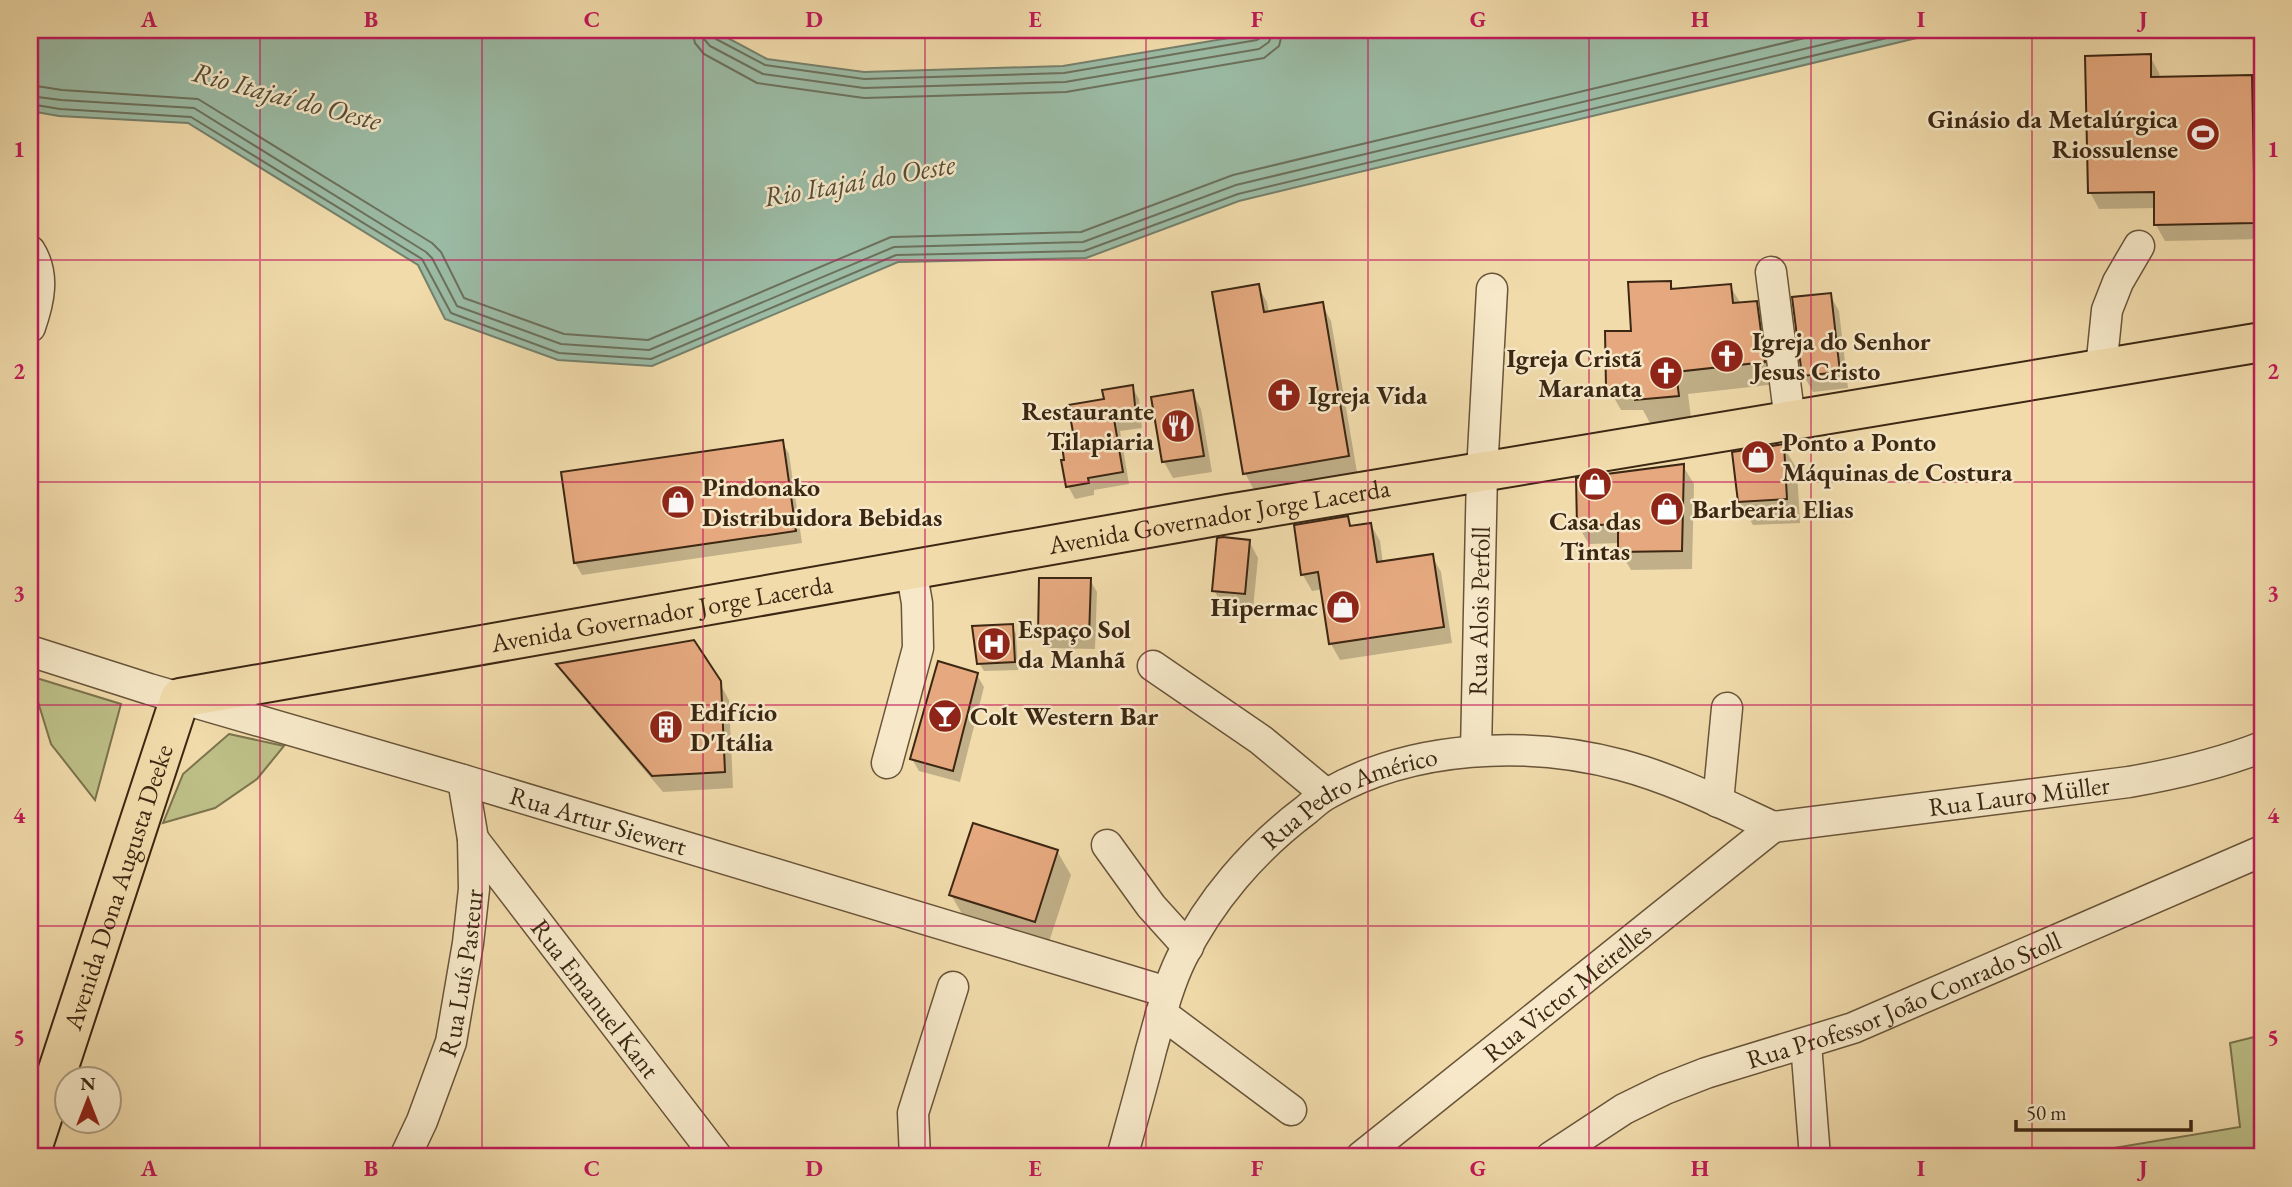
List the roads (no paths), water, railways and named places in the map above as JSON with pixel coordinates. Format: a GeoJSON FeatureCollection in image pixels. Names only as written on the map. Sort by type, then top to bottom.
{"type":"FeatureCollection","features":[{"type":"Feature","properties":{"kind":"main road","name":"Avenida Governador Jorge Lacerda"},"geometry":{"type":"LineString","coordinates":[[180,698],[911,569],[2262,342]]}},
{"type":"Feature","properties":{"kind":"main road","name":"Avenida Dona Augusta Deeke"},"geometry":{"type":"LineString","coordinates":[[30,1155],[180,698]]}},
{"type":"Feature","properties":{"kind":"street"},"geometry":{"type":"LineString","coordinates":[[2101,369],[2107,310],[2118,282],[2139,246]]}},
{"type":"Feature","properties":{"kind":"street"},"geometry":{"type":"LineString","coordinates":[[30,251],[36,262],[40,289],[30,327]]}},
{"type":"Feature","properties":{"kind":"street"},"geometry":{"type":"LineString","coordinates":[[1771,272],[1790,421]]}},
{"type":"Feature","properties":{"kind":"street","name":"Rua Alois Perfoll"},"geometry":{"type":"LineString","coordinates":[[1476,751],[1482,472],[1492,289]]}},
{"type":"Feature","properties":{"kind":"street"},"geometry":{"type":"LineString","coordinates":[[887,763],[918,648],[917,603],[911,569]]}},
{"type":"Feature","properties":{"kind":"street","name":"Rua Artur Siewert"},"geometry":{"type":"LineString","coordinates":[[30,651],[180,698],[463,780],[1164,1002],[1291,1110]]}},
{"type":"Feature","properties":{"kind":"street"},"geometry":{"type":"LineString","coordinates":[[1153,666],[1261,740],[1326,794]]}},
{"type":"Feature","properties":{"kind":"street"},"geometry":{"type":"LineString","coordinates":[[1718,802],[1727,708]]}},
{"type":"Feature","properties":{"kind":"street","name":"Rua Lauro Müller"},"geometry":{"type":"LineString","coordinates":[[1773,827],[2129,782],[2232,759],[2262,747]]}},
{"type":"Feature","properties":{"kind":"street","name":"Rua Pedro Américo"},"geometry":{"type":"LineString","coordinates":[[1122,1157],[1164,1002],[1188,947],[1225,888],[1256,852],[1326,794],[1374,773],[1421,759],[1476,751],[1522,750],[1576,755],[1622,765],[1678,784],[1773,827]]}},
{"type":"Feature","properties":{"kind":"street","name":"Rua Luís Pasteur"},"geometry":{"type":"LineString","coordinates":[[405,1157],[422,1121],[451,1042],[468,943],[474,889],[473,839],[463,780]]}},
{"type":"Feature","properties":{"kind":"street","name":"Rua Victor Meirelles"},"geometry":{"type":"LineString","coordinates":[[1361,1157],[1773,827]]}},
{"type":"Feature","properties":{"kind":"street","name":"Rua Emanuel Kant"},"geometry":{"type":"LineString","coordinates":[[473,839],[717,1157]]}},
{"type":"Feature","properties":{"kind":"street"},"geometry":{"type":"LineString","coordinates":[[1107,845],[1151,906],[1188,947]]}},
{"type":"Feature","properties":{"kind":"street","name":"Rua Professor João Conrado Stoll"},"geometry":{"type":"LineString","coordinates":[[1551,1157],[1586,1146],[1624,1109],[1665,1088],[1752,1058],[1853,1028],[2262,851]]}},
{"type":"Feature","properties":{"kind":"street"},"geometry":{"type":"LineString","coordinates":[[915,1157],[913,1113],[953,987]]}},
{"type":"Feature","properties":{"kind":"street"},"geometry":{"type":"LineString","coordinates":[[1806,1044],[1815,1157]]}},
{"type":"Feature","properties":{"kind":"water","name":"Rio Itajaí do Oeste"},"geometry":{"type":"Polygon","coordinates":[[[30,30],[373,30],[389,33],[713,30],[767,59],[864,72],[1063,66],[1276,30],[1950,30],[1239,201],[1086,258],[898,262],[652,366],[558,360],[445,319],[418,265],[188,123],[59,116],[30,111],[30,30]]]}},
{"type":"Feature","properties":{"kind":"place","name":"Ginásio da Metalúrgica Riossulense"},"geometry":{"type":"Point","coordinates":[2203,134]}},
{"type":"Feature","properties":{"kind":"place","name":"Igreja do Senhor Jesus Cristo"},"geometry":{"type":"Point","coordinates":[1727,356]}},
{"type":"Feature","properties":{"kind":"place","name":"Igreja Cristã Maranata"},"geometry":{"type":"Point","coordinates":[1666,373]}},
{"type":"Feature","properties":{"kind":"place","name":"Igreja Vida"},"geometry":{"type":"Point","coordinates":[1284,395]}},
{"type":"Feature","properties":{"kind":"place","name":"Restaurante Tilapiaria"},"geometry":{"type":"Point","coordinates":[1178,426]}},
{"type":"Feature","properties":{"kind":"place","name":"Ponto a Ponto Máquinas de Costura"},"geometry":{"type":"Point","coordinates":[1758,457]}},
{"type":"Feature","properties":{"kind":"place","name":"Casa das Tintas"},"geometry":{"type":"Point","coordinates":[1595,484]}},
{"type":"Feature","properties":{"kind":"place","name":"Pindonako Distribuidora Bebidas"},"geometry":{"type":"Point","coordinates":[678,502]}},
{"type":"Feature","properties":{"kind":"place","name":"Barbearia Elias"},"geometry":{"type":"Point","coordinates":[1667,509]}},
{"type":"Feature","properties":{"kind":"place","name":"Hipermac"},"geometry":{"type":"Point","coordinates":[1343,607]}},
{"type":"Feature","properties":{"kind":"place","name":"Espaço Sol da Manhã"},"geometry":{"type":"Point","coordinates":[994,644]}},
{"type":"Feature","properties":{"kind":"place","name":"Colt Western Bar"},"geometry":{"type":"Point","coordinates":[945,716]}},
{"type":"Feature","properties":{"kind":"place","name":"Edifício D'Itália"},"geometry":{"type":"Point","coordinates":[666,727]}}]}
